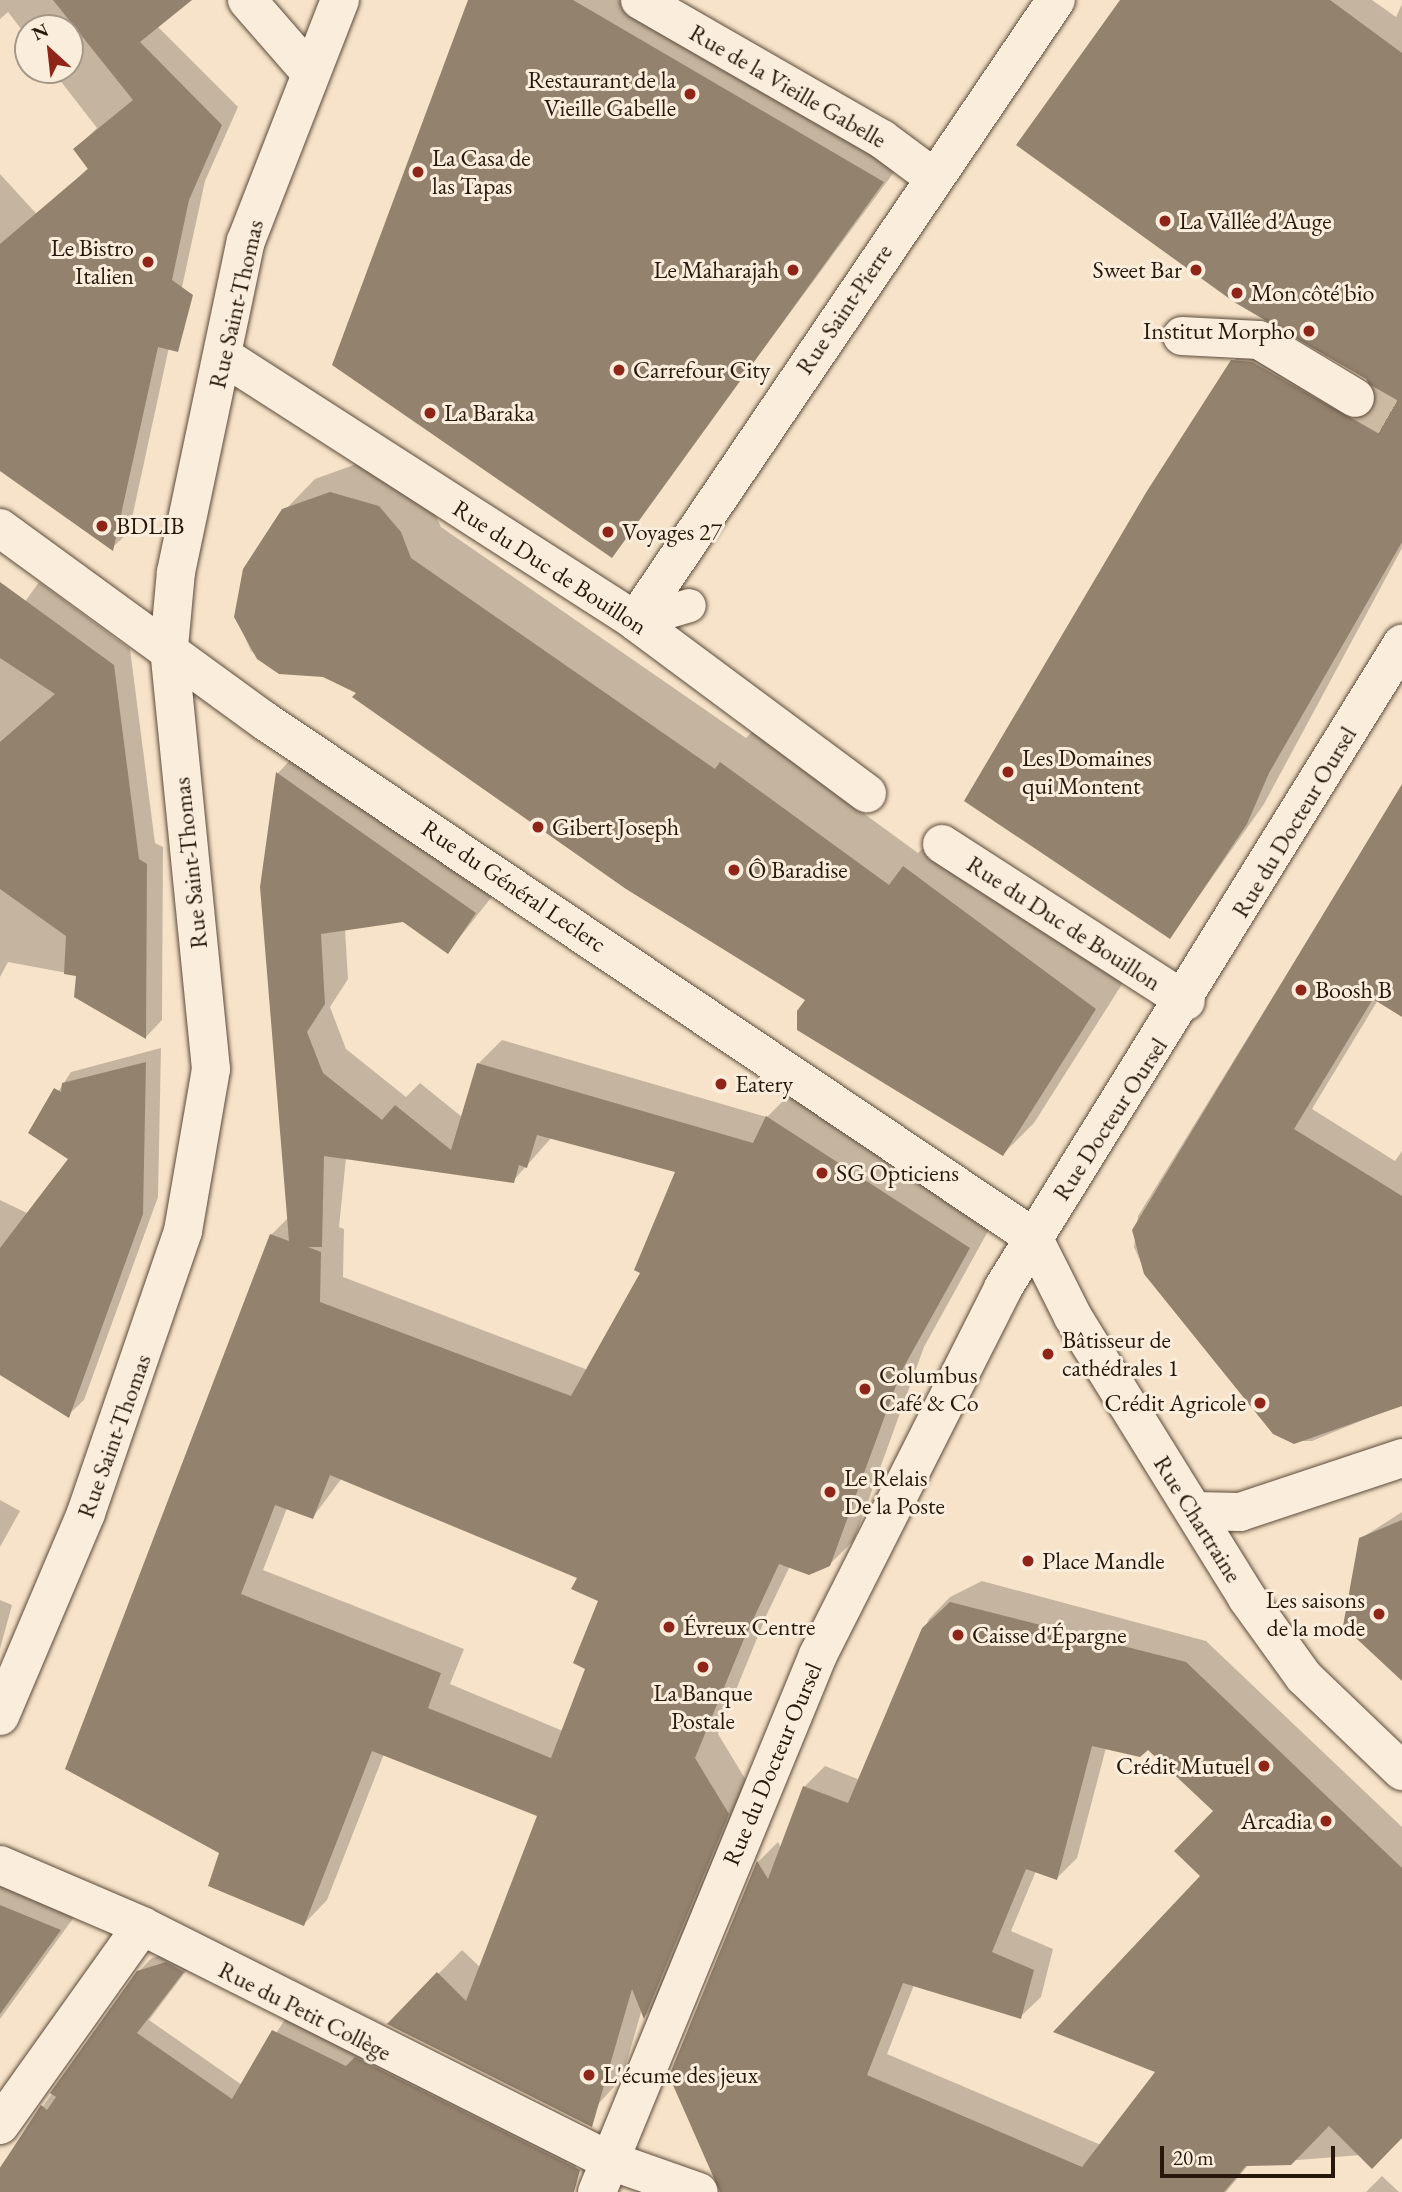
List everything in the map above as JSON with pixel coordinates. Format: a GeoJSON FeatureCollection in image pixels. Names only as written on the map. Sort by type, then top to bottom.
{"type":"FeatureCollection","features":[{"type":"Feature","properties":{"kind":"street"},"geometry":{"type":"LineString","coordinates":[[247,0],[308,69]]}},
{"type":"Feature","properties":{"kind":"street","name":"Rue Saint-Thomas"},"geometry":{"type":"LineString","coordinates":[[0,1716],[136,1380],[183,1231],[211,1069],[169,648],[176,572],[246,242],[308,69],[340,0]]}},
{"type":"Feature","properties":{"kind":"street","name":"Rue de la Vieille Gabelle"},"geometry":{"type":"LineString","coordinates":[[640,0],[882,139],[945,181]]}},
{"type":"Feature","properties":{"kind":"street","name":"Rue Saint-Pierre"},"geometry":{"type":"LineString","coordinates":[[635,621],[945,181],[1056,0]]}},
{"type":"Feature","properties":{"kind":"street"},"geometry":{"type":"LineString","coordinates":[[1182,336],[1259,340],[1355,398]]}},
{"type":"Feature","properties":{"kind":"street","name":"Rue du Duc de Bouillon"},"geometry":{"type":"LineString","coordinates":[[223,356],[635,621],[867,793]]}},
{"type":"Feature","properties":{"kind":"street","name":"Rue du Général Leclerc"},"geometry":{"type":"LineString","coordinates":[[0,528],[169,648],[265,721],[1033,1237]]}},
{"type":"Feature","properties":{"kind":"street","name":"Rue du Docteur Oursel"},"geometry":{"type":"LineString","coordinates":[[1186,1001],[1402,644]]}},
{"type":"Feature","properties":{"kind":"street","name":"Rue du Duc de Bouillon"},"geometry":{"type":"LineString","coordinates":[[942,844],[1186,1001]]}},
{"type":"Feature","properties":{"kind":"street","name":"Rue Docteur Oursel"},"geometry":{"type":"LineString","coordinates":[[1033,1237],[1186,1001]]}},
{"type":"Feature","properties":{"kind":"street","name":"Rue du Docteur Oursel"},"geometry":{"type":"LineString","coordinates":[[603,2176],[818,1655],[1033,1237]]}},
{"type":"Feature","properties":{"kind":"street","name":"Rue Chartraine"},"geometry":{"type":"LineString","coordinates":[[1033,1237],[1073,1317],[1194,1511],[1304,1677],[1402,1771]]}},
{"type":"Feature","properties":{"kind":"street"},"geometry":{"type":"LineString","coordinates":[[1194,1511],[1240,1512],[1402,1458]]}},
{"type":"Feature","properties":{"kind":"street","name":"Rue du Petit Collège"},"geometry":{"type":"LineString","coordinates":[[0,1865],[142,1926],[603,2176],[699,2192]]}},
{"type":"Feature","properties":{"kind":"street"},"geometry":{"type":"LineString","coordinates":[[0,2125],[142,1926]]}},
{"type":"Feature","properties":{"kind":"lane"},"geometry":{"type":"LineString","coordinates":[[635,621],[690,605]]}},
{"type":"Feature","properties":{"kind":"building"},"geometry":{"type":"Polygon","coordinates":[[[53,0],[192,0],[140,42],[222,125],[189,200],[172,280],[193,295],[178,352],[158,347],[113,551],[0,471],[0,244],[88,169],[73,149],[133,100],[84,39],[84,14],[64,14],[53,0]]]}},
{"type":"Feature","properties":{"kind":"building"},"geometry":{"type":"Polygon","coordinates":[[[468,0],[573,0],[884,182],[612,558],[332,365],[468,0]]]}},
{"type":"Feature","properties":{"kind":"building"},"geometry":{"type":"Polygon","coordinates":[[[1120,0],[1330,0],[1402,53],[1402,542],[1269,773],[1247,824],[1170,939],[964,801],[1147,491],[1231,360],[1252,362],[1354,420],[1373,410],[1377,398],[1366,379],[1234,302],[1016,145],[1120,0]]]}},
{"type":"Feature","properties":{"kind":"building"},"geometry":{"type":"Polygon","coordinates":[[[330,492],[379,506],[401,532],[411,558],[715,769],[720,762],[889,885],[903,866],[1096,1009],[1003,1156],[797,1030],[797,1011],[805,1000],[626,889],[352,697],[356,693],[323,677],[279,674],[257,659],[234,617],[243,569],[282,509],[330,492]]]}},
{"type":"Feature","properties":{"kind":"building"},"geometry":{"type":"Polygon","coordinates":[[[0,582],[114,665],[139,859],[147,864],[146,1039],[74,997],[76,976],[64,974],[66,936],[0,889],[0,742],[55,694],[0,658],[0,582]]]}},
{"type":"Feature","properties":{"kind":"building"},"geometry":{"type":"Polygon","coordinates":[[[276,772],[476,913],[448,954],[403,922],[321,934],[325,1004],[307,1032],[323,1073],[382,1120],[395,1105],[451,1150],[477,1063],[753,1143],[766,1116],[970,1248],[901,1372],[830,1566],[809,1575],[779,1564],[744,1639],[695,1758],[729,1814],[644,2019],[632,1989],[592,2127],[387,2024],[437,1972],[466,2001],[537,1816],[372,1751],[304,1926],[208,1886],[219,1853],[65,1769],[270,1234],[289,1241],[260,887],[276,772]],[[537,1135],[527,1168],[519,1165],[514,1183],[324,1156],[322,1247],[308,1247],[321,1252],[320,1302],[571,1396],[640,1273],[634,1270],[675,1172],[537,1135]],[[330,1475],[313,1519],[275,1505],[241,1594],[441,1673],[428,1708],[551,1758],[585,1669],[573,1663],[598,1601],[571,1589],[577,1578],[330,1475]]]}},
{"type":"Feature","properties":{"kind":"building"},"geometry":{"type":"Polygon","coordinates":[[[1402,784],[1402,1017],[1373,999],[1294,1129],[1402,1196],[1402,1406],[1294,1444],[1273,1434],[1144,1274],[1132,1230],[1402,784]]]}},
{"type":"Feature","properties":{"kind":"building"},"geometry":{"type":"Polygon","coordinates":[[[146,1062],[143,1214],[69,1418],[0,1375],[0,1248],[68,1159],[28,1133],[54,1088],[61,1092],[62,1083],[146,1062]]]}},
{"type":"Feature","properties":{"kind":"building"},"geometry":{"type":"Polygon","coordinates":[[[1402,1520],[1402,1681],[1343,1626],[1359,1538],[1402,1520]]]}},
{"type":"Feature","properties":{"kind":"building"},"geometry":{"type":"Polygon","coordinates":[[[950,1602],[1186,1662],[1402,1868],[1402,2138],[1372,2169],[1329,2126],[1291,2165],[1246,2166],[1224,2192],[720,2192],[669,2076],[757,1861],[768,1879],[803,1786],[848,1803],[922,1628],[950,1602]],[[1092,1746],[1057,1880],[1026,1869],[992,1952],[1034,1970],[1021,2019],[903,1983],[867,2075],[1082,2167],[1155,2072],[1053,2032],[1200,1876],[1174,1851],[1213,1811],[1148,1750],[1140,1757],[1092,1746]]]}},
{"type":"Feature","properties":{"kind":"building"},"geometry":{"type":"Polygon","coordinates":[[[0,1905],[61,1930],[0,2014],[0,1905]]]}},
{"type":"Feature","properties":{"kind":"building"},"geometry":{"type":"Polygon","coordinates":[[[166,1962],[184,1972],[137,2033],[232,2099],[272,2030],[346,2066],[355,2057],[580,2170],[574,2192],[0,2192],[0,2168],[41,2105],[47,2110],[56,2097],[50,2093],[137,1971],[166,1962]]]}},
{"type":"Feature","properties":{"kind":"tunnel"},"geometry":{"type":"LineString","coordinates":[[1355,398],[1402,425]]}},
{"type":"Feature","properties":{"kind":"place","name":"Restaurant de la Vieille Gabelle"},"geometry":{"type":"Point","coordinates":[690,94]}},
{"type":"Feature","properties":{"kind":"place","name":"La Casa de las Tapas"},"geometry":{"type":"Point","coordinates":[418,172]}},
{"type":"Feature","properties":{"kind":"place","name":"La Vallée d'Auge"},"geometry":{"type":"Point","coordinates":[1165,221]}},
{"type":"Feature","properties":{"kind":"place","name":"Le Bistro Italien"},"geometry":{"type":"Point","coordinates":[148,262]}},
{"type":"Feature","properties":{"kind":"place","name":"Le Maharajah"},"geometry":{"type":"Point","coordinates":[793,270]}},
{"type":"Feature","properties":{"kind":"place","name":"Sweet Bar"},"geometry":{"type":"Point","coordinates":[1196,270]}},
{"type":"Feature","properties":{"kind":"place","name":"Mon côté bio"},"geometry":{"type":"Point","coordinates":[1237,293]}},
{"type":"Feature","properties":{"kind":"place","name":"Institut Morpho"},"geometry":{"type":"Point","coordinates":[1309,331]}},
{"type":"Feature","properties":{"kind":"place","name":"Carrefour City"},"geometry":{"type":"Point","coordinates":[619,370]}},
{"type":"Feature","properties":{"kind":"place","name":"La Baraka"},"geometry":{"type":"Point","coordinates":[430,413]}},
{"type":"Feature","properties":{"kind":"place","name":"BDLIB"},"geometry":{"type":"Point","coordinates":[102,526]}},
{"type":"Feature","properties":{"kind":"place","name":"Voyages 27"},"geometry":{"type":"Point","coordinates":[608,532]}},
{"type":"Feature","properties":{"kind":"place","name":"Les Domaines qui Montent"},"geometry":{"type":"Point","coordinates":[1008,772]}},
{"type":"Feature","properties":{"kind":"place","name":"Gibert Joseph"},"geometry":{"type":"Point","coordinates":[538,827]}},
{"type":"Feature","properties":{"kind":"place","name":"Ô Baradise"},"geometry":{"type":"Point","coordinates":[734,870]}},
{"type":"Feature","properties":{"kind":"place","name":"Boosh B"},"geometry":{"type":"Point","coordinates":[1301,990]}},
{"type":"Feature","properties":{"kind":"place","name":"Eatery"},"geometry":{"type":"Point","coordinates":[721,1084]}},
{"type":"Feature","properties":{"kind":"place","name":"SG Opticiens"},"geometry":{"type":"Point","coordinates":[822,1173]}},
{"type":"Feature","properties":{"kind":"place","name":"Bâtisseur de cathédrales 1"},"geometry":{"type":"Point","coordinates":[1048,1354]}},
{"type":"Feature","properties":{"kind":"place","name":"Columbus Café & Co"},"geometry":{"type":"Point","coordinates":[865,1389]}},
{"type":"Feature","properties":{"kind":"place","name":"Crédit Agricole"},"geometry":{"type":"Point","coordinates":[1260,1403]}},
{"type":"Feature","properties":{"kind":"place","name":"Le Relais De la Poste"},"geometry":{"type":"Point","coordinates":[830,1492]}},
{"type":"Feature","properties":{"kind":"place","name":"Place Mandle"},"geometry":{"type":"Point","coordinates":[1028,1561]}},
{"type":"Feature","properties":{"kind":"place","name":"Les saisons de la mode"},"geometry":{"type":"Point","coordinates":[1379,1614]}},
{"type":"Feature","properties":{"kind":"place","name":"Évreux Centre"},"geometry":{"type":"Point","coordinates":[669,1627]}},
{"type":"Feature","properties":{"kind":"place","name":"Caisse d'Épargne"},"geometry":{"type":"Point","coordinates":[958,1635]}},
{"type":"Feature","properties":{"kind":"place","name":"La Banque Postale"},"geometry":{"type":"Point","coordinates":[703,1667]}},
{"type":"Feature","properties":{"kind":"place","name":"Crédit Mutuel"},"geometry":{"type":"Point","coordinates":[1264,1766]}},
{"type":"Feature","properties":{"kind":"place","name":"Arcadia"},"geometry":{"type":"Point","coordinates":[1326,1821]}},
{"type":"Feature","properties":{"kind":"place","name":"L'écume des jeux"},"geometry":{"type":"Point","coordinates":[589,2075]}}]}
